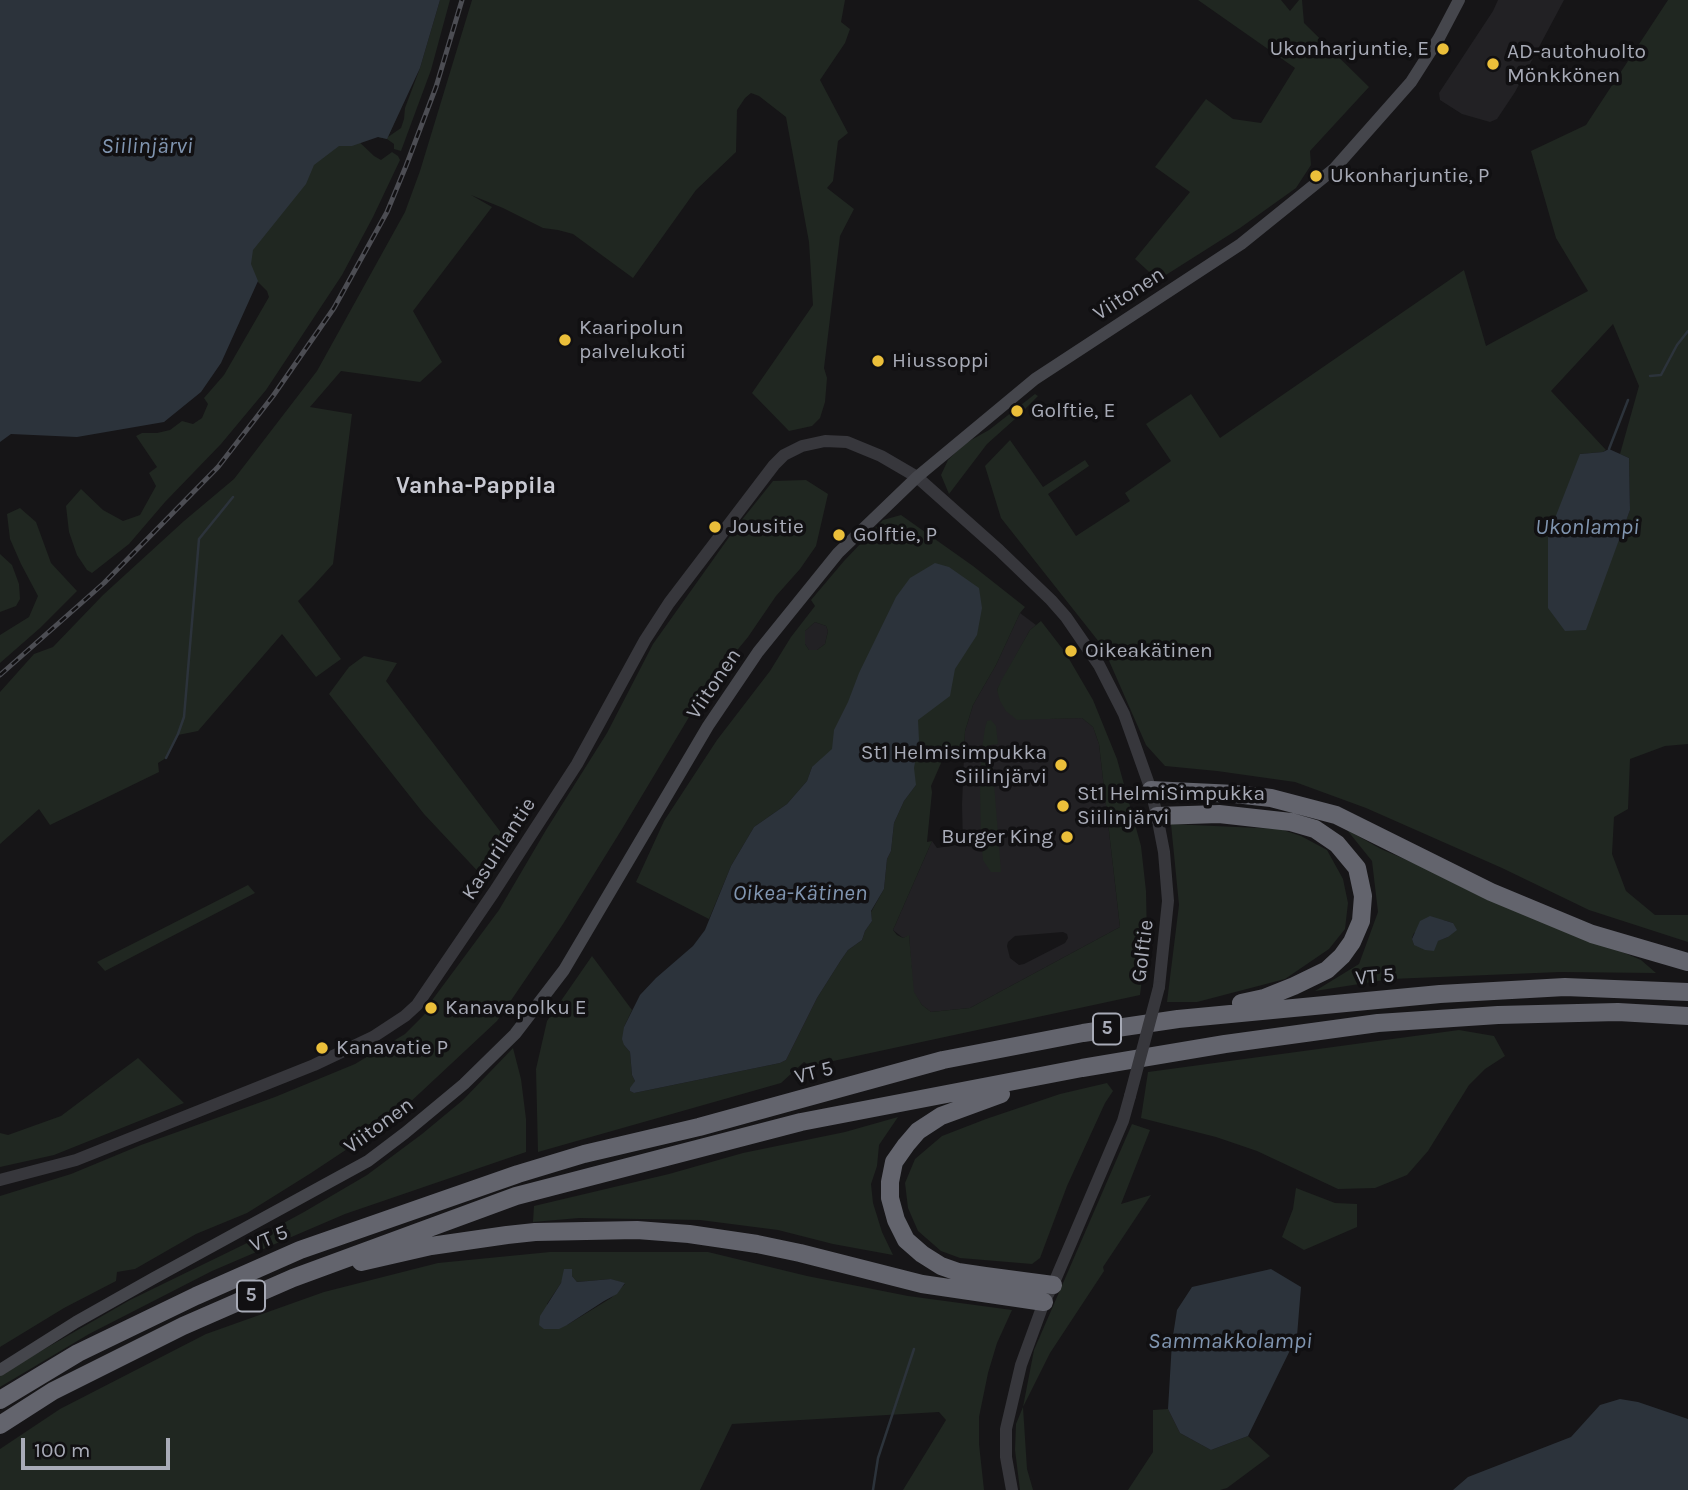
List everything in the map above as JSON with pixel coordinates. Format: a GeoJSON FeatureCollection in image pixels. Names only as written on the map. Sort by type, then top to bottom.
{"type":"FeatureCollection","features":[{"type":"Feature","properties":{"kind":"highway"},"geometry":{"type":"LineString","coordinates":[[1151,790],[1271,798],[1336,814],[1491,892],[1592,934],[1688,962]]}},
{"type":"Feature","properties":{"kind":"highway"},"geometry":{"type":"LineString","coordinates":[[1157,816],[1219,814],[1291,822],[1315,829],[1337,844],[1357,868],[1363,896],[1361,921],[1352,942],[1327,970],[1264,998],[1178,1019]]}},
{"type":"Feature","properties":{"kind":"highway","name":"VT 5"},"geometry":{"type":"LineString","coordinates":[[0,1400],[78,1353],[300,1250],[517,1174],[584,1154],[713,1123],[943,1060],[1083,1033],[1178,1019],[1440,993],[1565,988],[1688,992]]}},
{"type":"Feature","properties":{"kind":"highway","name":"5"},"geometry":{"type":"LineString","coordinates":[[0,1425],[53,1391],[112,1361],[183,1326],[293,1278],[516,1196],[802,1122],[1082,1068],[1225,1044],[1378,1023],[1511,1014],[1618,1012],[1688,1016]]}},
{"type":"Feature","properties":{"kind":"highway"},"geometry":{"type":"LineString","coordinates":[[1053,1285],[958,1272],[941,1266],[922,1254],[906,1240],[896,1220],[890,1198],[890,1182],[894,1162],[906,1144],[918,1130],[940,1116],[977,1101],[1082,1068]]}},
{"type":"Feature","properties":{"kind":"highway"},"geometry":{"type":"LineString","coordinates":[[293,1278],[431,1246],[507,1235],[637,1230],[757,1244],[922,1284],[1044,1302]]}},
{"type":"Feature","properties":{"kind":"main road","name":"Viitonen"},"geometry":{"type":"LineString","coordinates":[[0,1370],[76,1322],[368,1161],[464,1084],[515,1034],[564,970],[708,726],[758,653],[838,553],[917,477],[1035,379],[1241,244],[1334,169],[1411,82],[1460,0]]}},
{"type":"Feature","properties":{"kind":"street","name":"Kasurilantie"},"geometry":{"type":"LineString","coordinates":[[0,1180],[76,1160],[314,1065],[373,1037],[405,1016],[417,1005],[577,764],[645,640],[669,603],[774,465],[802,446],[825,441],[847,442],[881,456],[917,477]]}},
{"type":"Feature","properties":{"kind":"street","name":"Golftie"},"geometry":{"type":"LineString","coordinates":[[917,477],[1051,600],[1099,665],[1124,714],[1151,790],[1164,852],[1168,901],[1159,987],[1123,1121],[1044,1302],[1021,1365],[1006,1429],[1006,1457],[1012,1490]]}},
{"type":"Feature","properties":{"kind":"shaded area"},"geometry":{"type":"Polygon","coordinates":[[[440,0],[450,0],[431,70],[401,151],[394,149],[394,144],[387,139],[378,137],[396,119],[388,137],[401,128],[440,0]]]}},
{"type":"Feature","properties":{"kind":"shaded area"},"geometry":{"type":"Polygon","coordinates":[[[472,0],[845,0],[841,22],[850,29],[845,43],[820,80],[848,133],[838,141],[833,181],[827,188],[854,209],[840,236],[824,368],[827,378],[825,402],[820,418],[812,426],[789,431],[752,393],[813,305],[809,242],[786,117],[759,96],[751,93],[737,110],[736,152],[696,190],[633,278],[573,234],[543,228],[471,195],[492,207],[413,311],[442,362],[420,382],[341,371],[310,407],[352,414],[333,564],[298,601],[341,659],[316,677],[282,634],[198,731],[178,735],[166,758],[158,763],[159,772],[50,825],[39,809],[0,844],[0,692],[34,654],[53,647],[103,595],[234,479],[317,371],[405,212],[472,0]]]}},
{"type":"Feature","properties":{"kind":"shaded area"},"geometry":{"type":"Polygon","coordinates":[[[1198,0],[1281,0],[1290,11],[1302,0],[1304,23],[1369,87],[1310,151],[1311,165],[1296,188],[1240,228],[1158,280],[1135,259],[1190,192],[1155,167],[1206,99],[1233,119],[1261,123],[1295,68],[1198,0]]]}},
{"type":"Feature","properties":{"kind":"shaded area"},"geometry":{"type":"Polygon","coordinates":[[[1498,0],[1564,0],[1515,92],[1497,119],[1490,122],[1462,114],[1440,100],[1439,93],[1498,0]]]}},
{"type":"Feature","properties":{"kind":"shaded area"},"geometry":{"type":"Polygon","coordinates":[[[1668,0],[1688,0],[1688,744],[1665,746],[1630,759],[1628,809],[1614,817],[1612,854],[1626,891],[1655,915],[1688,915],[1688,942],[1589,910],[1366,808],[1295,782],[1165,766],[1146,745],[1103,647],[1001,518],[985,466],[1010,440],[1043,487],[1085,460],[1089,466],[1048,494],[1076,536],[1130,501],[1125,493],[1171,461],[1146,424],[1191,394],[1220,438],[1464,270],[1486,346],[1588,291],[1556,238],[1531,151],[1586,125],[1668,0]],[[1613,324],[1551,391],[1606,450],[1580,454],[1610,562],[1630,510],[1629,458],[1620,454],[1639,386],[1613,324]]]}},
{"type":"Feature","properties":{"kind":"shaded area"},"geometry":{"type":"Polygon","coordinates":[[[351,134],[381,160],[392,152],[400,160],[342,275],[266,390],[221,444],[129,544],[92,573],[77,555],[69,532],[66,506],[81,489],[103,510],[123,521],[140,515],[156,486],[149,473],[157,467],[136,436],[170,430],[182,421],[193,424],[202,418],[208,404],[204,398],[224,375],[269,297],[267,291],[243,267],[291,151],[351,134]]]}},
{"type":"Feature","properties":{"kind":"shaded area"},"geometry":{"type":"Polygon","coordinates":[[[1035,394],[1038,396],[987,444],[949,494],[941,475],[948,460],[964,444],[989,430],[1035,394]]]}},
{"type":"Feature","properties":{"kind":"shaded area"},"geometry":{"type":"Polygon","coordinates":[[[806,480],[828,494],[816,546],[707,687],[563,924],[497,1021],[391,1120],[311,1173],[247,1213],[196,1234],[135,1269],[117,1272],[116,1281],[64,1308],[0,1347],[0,1196],[71,1174],[141,1145],[275,1097],[355,1064],[405,1034],[424,1015],[499,910],[607,733],[653,644],[737,526],[773,481],[806,480]]]}},
{"type":"Feature","properties":{"kind":"shaded area"},"geometry":{"type":"Polygon","coordinates":[[[20,508],[36,522],[51,563],[77,591],[0,663],[0,635],[29,617],[38,596],[10,539],[7,514],[20,508]]]}},
{"type":"Feature","properties":{"kind":"shaded area"},"geometry":{"type":"Polygon","coordinates":[[[901,515],[1025,607],[973,705],[965,731],[964,753],[945,754],[931,786],[927,842],[932,841],[893,930],[903,938],[909,935],[914,992],[922,1005],[931,1012],[970,1008],[1120,927],[1099,744],[1093,727],[1082,718],[1017,720],[1006,711],[997,690],[1030,630],[1041,621],[1065,652],[1093,700],[1117,759],[1141,846],[1146,891],[1147,940],[1140,995],[810,1066],[804,1062],[781,1083],[538,1152],[536,1069],[547,1021],[592,956],[632,1010],[624,1027],[624,1045],[630,1052],[635,1081],[630,1091],[634,1093],[786,1060],[817,998],[841,960],[848,950],[862,940],[872,921],[871,912],[884,889],[894,823],[904,801],[916,785],[812,767],[807,781],[787,804],[754,827],[731,866],[709,919],[636,882],[664,821],[717,740],[815,606],[811,600],[883,520],[901,515]],[[815,622],[805,631],[805,644],[809,650],[817,650],[825,644],[828,631],[826,626],[815,622]]]}},
{"type":"Feature","properties":{"kind":"shaded area"},"geometry":{"type":"Polygon","coordinates":[[[0,554],[12,565],[19,584],[20,599],[16,606],[0,612],[0,554]]]}},
{"type":"Feature","properties":{"kind":"shaded area","name":"St1 Helmisimpukka Siilinjärvi"},"geometry":{"type":"Polygon","coordinates":[[[1020,613],[1036,625],[1030,630],[997,690],[1017,719],[1082,718],[1093,727],[1099,744],[1120,927],[970,1008],[931,1012],[913,992],[909,936],[903,938],[893,930],[932,841],[937,848],[963,844],[965,731],[973,705],[996,665],[1020,613]],[[1063,932],[1015,936],[1007,946],[1010,958],[1019,965],[1024,964],[1065,943],[1067,934],[1063,932]]]}},
{"type":"Feature","properties":{"kind":"shaded area"},"geometry":{"type":"Polygon","coordinates":[[[815,622],[826,626],[828,631],[825,644],[817,650],[809,650],[805,644],[805,631],[815,622]]]}},
{"type":"Feature","properties":{"kind":"shaded area"},"geometry":{"type":"Polygon","coordinates":[[[364,656],[397,663],[386,681],[509,843],[485,879],[424,814],[329,694],[349,667],[364,656]]]}},
{"type":"Feature","properties":{"kind":"shaded area"},"geometry":{"type":"Polygon","coordinates":[[[991,720],[996,726],[998,744],[991,745],[1001,872],[991,872],[983,860],[981,842],[982,749],[987,721],[991,720]]]}},
{"type":"Feature","properties":{"kind":"shaded area"},"geometry":{"type":"Polygon","coordinates":[[[1171,824],[1280,829],[1301,836],[1327,850],[1343,879],[1348,903],[1345,929],[1329,949],[1285,979],[1197,1002],[1167,1002],[1179,905],[1171,824]]]}},
{"type":"Feature","properties":{"kind":"shaded area"},"geometry":{"type":"Polygon","coordinates":[[[1347,830],[1381,849],[1641,960],[1656,973],[1560,972],[1391,979],[1315,991],[1359,964],[1378,912],[1372,861],[1347,830]],[[1443,920],[1414,933],[1414,945],[1448,937],[1453,923],[1443,920]]]}},
{"type":"Feature","properties":{"kind":"shaded area"},"geometry":{"type":"Polygon","coordinates":[[[248,885],[255,893],[105,971],[97,962],[248,885]]]}},
{"type":"Feature","properties":{"kind":"shaded area"},"geometry":{"type":"Polygon","coordinates":[[[1459,1030],[1494,1036],[1505,1056],[1485,1069],[1469,1085],[1428,1151],[1407,1175],[1375,1188],[1338,1189],[1257,1151],[1216,1137],[1141,1118],[1148,1072],[1459,1030]]]}},
{"type":"Feature","properties":{"kind":"shaded area"},"geometry":{"type":"Polygon","coordinates":[[[513,1048],[521,1079],[526,1119],[526,1152],[345,1214],[212,1271],[89,1334],[0,1387],[0,1376],[20,1363],[130,1300],[245,1244],[367,1175],[463,1100],[513,1048]]]}},
{"type":"Feature","properties":{"kind":"shaded area"},"geometry":{"type":"Polygon","coordinates":[[[138,1058],[184,1103],[54,1155],[0,1167],[0,1133],[8,1135],[61,1116],[138,1058]]]}},
{"type":"Feature","properties":{"kind":"shaded area"},"geometry":{"type":"Polygon","coordinates":[[[1107,1083],[1113,1091],[1067,1186],[1040,1258],[1032,1264],[960,1258],[941,1251],[918,1231],[908,1208],[905,1183],[915,1159],[942,1136],[1060,1094],[1107,1083]]]}},
{"type":"Feature","properties":{"kind":"shaded area"},"geometry":{"type":"Polygon","coordinates":[[[898,1117],[879,1145],[877,1166],[871,1184],[873,1203],[893,1255],[778,1230],[700,1220],[579,1218],[533,1222],[534,1206],[898,1117]]]}},
{"type":"Feature","properties":{"kind":"shaded area"},"geometry":{"type":"Polygon","coordinates":[[[1132,1124],[1150,1130],[1121,1204],[1151,1195],[1050,1353],[1023,1407],[1034,1350],[1132,1124]]]}},
{"type":"Feature","properties":{"kind":"shaded area"},"geometry":{"type":"Polygon","coordinates":[[[1296,1188],[1335,1203],[1357,1204],[1357,1227],[1304,1250],[1282,1237],[1293,1209],[1296,1188]]]}},
{"type":"Feature","properties":{"kind":"shaded area"},"geometry":{"type":"Polygon","coordinates":[[[550,1252],[708,1252],[807,1276],[908,1296],[1012,1310],[997,1343],[979,1417],[984,1490],[903,1490],[946,1420],[939,1412],[732,1424],[700,1490],[0,1490],[0,1449],[60,1409],[206,1334],[324,1292],[438,1263],[550,1252]],[[572,1270],[564,1277],[547,1304],[567,1325],[611,1298],[625,1284],[611,1279],[577,1282],[572,1276],[572,1270]]]}},
{"type":"Feature","properties":{"kind":"shaded area"},"geometry":{"type":"Polygon","coordinates":[[[1023,1407],[1027,1469],[1033,1490],[1020,1490],[1015,1450],[1016,1424],[1023,1407]]]}},
{"type":"Feature","properties":{"kind":"shaded area"},"geometry":{"type":"Polygon","coordinates":[[[1168,1409],[1180,1433],[1211,1450],[1248,1436],[1270,1456],[1227,1488],[1220,1490],[1128,1490],[1153,1452],[1153,1410],[1168,1409]]]}},
{"type":"Feature","properties":{"kind":"water","name":"Siilinjärvi"},"geometry":{"type":"Polygon","coordinates":[[[0,0],[440,0],[420,68],[387,139],[378,137],[352,146],[339,146],[314,165],[306,184],[253,250],[251,264],[258,281],[221,363],[201,392],[164,422],[77,437],[11,434],[0,442],[0,0]]]}},
{"type":"Feature","properties":{"kind":"water","name":"Ukonlampi"},"geometry":{"type":"Polygon","coordinates":[[[1609,449],[1629,458],[1630,510],[1586,630],[1565,631],[1548,608],[1548,536],[1580,454],[1609,449]]]}},
{"type":"Feature","properties":{"kind":"water","name":"Oikea-Kätinen"},"geometry":{"type":"Polygon","coordinates":[[[935,563],[949,567],[979,588],[982,608],[977,635],[955,669],[950,696],[918,720],[919,740],[914,768],[916,785],[904,801],[894,823],[884,889],[871,911],[872,921],[862,940],[848,950],[841,960],[817,998],[786,1060],[634,1093],[630,1091],[635,1081],[630,1052],[622,1039],[624,1027],[640,995],[693,946],[705,930],[731,866],[754,827],[787,804],[807,781],[812,767],[832,749],[834,730],[896,597],[910,578],[935,563]]]}},
{"type":"Feature","properties":{"kind":"water"},"geometry":{"type":"Polygon","coordinates":[[[1430,916],[1453,923],[1457,930],[1438,941],[1434,951],[1414,945],[1412,939],[1420,921],[1430,916]]]}},
{"type":"Feature","properties":{"kind":"water"},"geometry":{"type":"Polygon","coordinates":[[[564,1269],[572,1269],[572,1276],[577,1282],[611,1279],[625,1283],[617,1294],[567,1325],[559,1329],[544,1329],[539,1325],[540,1316],[561,1283],[564,1269]]]}},
{"type":"Feature","properties":{"kind":"water","name":"Sammakkolampi"},"geometry":{"type":"Polygon","coordinates":[[[1271,1269],[1301,1287],[1297,1336],[1248,1436],[1211,1450],[1180,1433],[1168,1409],[1177,1310],[1192,1287],[1271,1269]]]}},
{"type":"Feature","properties":{"kind":"water"},"geometry":{"type":"Polygon","coordinates":[[[1620,1399],[1638,1402],[1688,1419],[1688,1490],[1453,1490],[1468,1477],[1571,1437],[1600,1405],[1620,1399]]]}},
{"type":"Feature","properties":{"kind":"waterway"},"geometry":{"type":"LineString","coordinates":[[1650,376],[1661,375],[1688,331]]}},
{"type":"Feature","properties":{"kind":"waterway"},"geometry":{"type":"LineString","coordinates":[[1609,449],[1628,400]]}},
{"type":"Feature","properties":{"kind":"waterway"},"geometry":{"type":"LineString","coordinates":[[166,758],[184,717],[199,539],[233,497]]}},
{"type":"Feature","properties":{"kind":"waterway"},"geometry":{"type":"LineString","coordinates":[[873,1490],[878,1458],[914,1349]]}},
{"type":"Feature","properties":{"kind":"railway"},"geometry":{"type":"LineString","coordinates":[[0,675],[104,583],[218,467],[273,396],[334,308],[387,212],[436,87],[462,0]]}},
{"type":"Feature","properties":{"kind":"place","name":"Ukonharjuntie, E"},"geometry":{"type":"Point","coordinates":[1443,49]}},
{"type":"Feature","properties":{"kind":"place","name":"AD-autohuolto Mönkkönen"},"geometry":{"type":"Point","coordinates":[1493,64]}},
{"type":"Feature","properties":{"kind":"place","name":"Ukonharjuntie, P"},"geometry":{"type":"Point","coordinates":[1316,176]}},
{"type":"Feature","properties":{"kind":"place","name":"Kaaripolun palvelukoti"},"geometry":{"type":"Point","coordinates":[565,340]}},
{"type":"Feature","properties":{"kind":"place","name":"Hiussoppi"},"geometry":{"type":"Point","coordinates":[878,361]}},
{"type":"Feature","properties":{"kind":"place","name":"Golftie, E"},"geometry":{"type":"Point","coordinates":[1017,411]}},
{"type":"Feature","properties":{"kind":"place","name":"Jousitie"},"geometry":{"type":"Point","coordinates":[715,527]}},
{"type":"Feature","properties":{"kind":"place","name":"Golftie, P"},"geometry":{"type":"Point","coordinates":[839,535]}},
{"type":"Feature","properties":{"kind":"place","name":"Oikeakätinen"},"geometry":{"type":"Point","coordinates":[1071,651]}},
{"type":"Feature","properties":{"kind":"place","name":"St1 Helmisimpukka Siilinjärvi"},"geometry":{"type":"Point","coordinates":[1061,765]}},
{"type":"Feature","properties":{"kind":"place","name":"St1 HelmiSimpukka Siilinjärvi"},"geometry":{"type":"Point","coordinates":[1063,806]}},
{"type":"Feature","properties":{"kind":"place","name":"Burger King"},"geometry":{"type":"Point","coordinates":[1067,837]}},
{"type":"Feature","properties":{"kind":"place","name":"Kanavapolku E"},"geometry":{"type":"Point","coordinates":[431,1008]}},
{"type":"Feature","properties":{"kind":"place","name":"Kanavatie P"},"geometry":{"type":"Point","coordinates":[322,1048]}},
{"type":"Feature","properties":{"kind":"district","name":"Vanha-Pappila"},"geometry":{"type":"Point","coordinates":[476,486]}}]}
